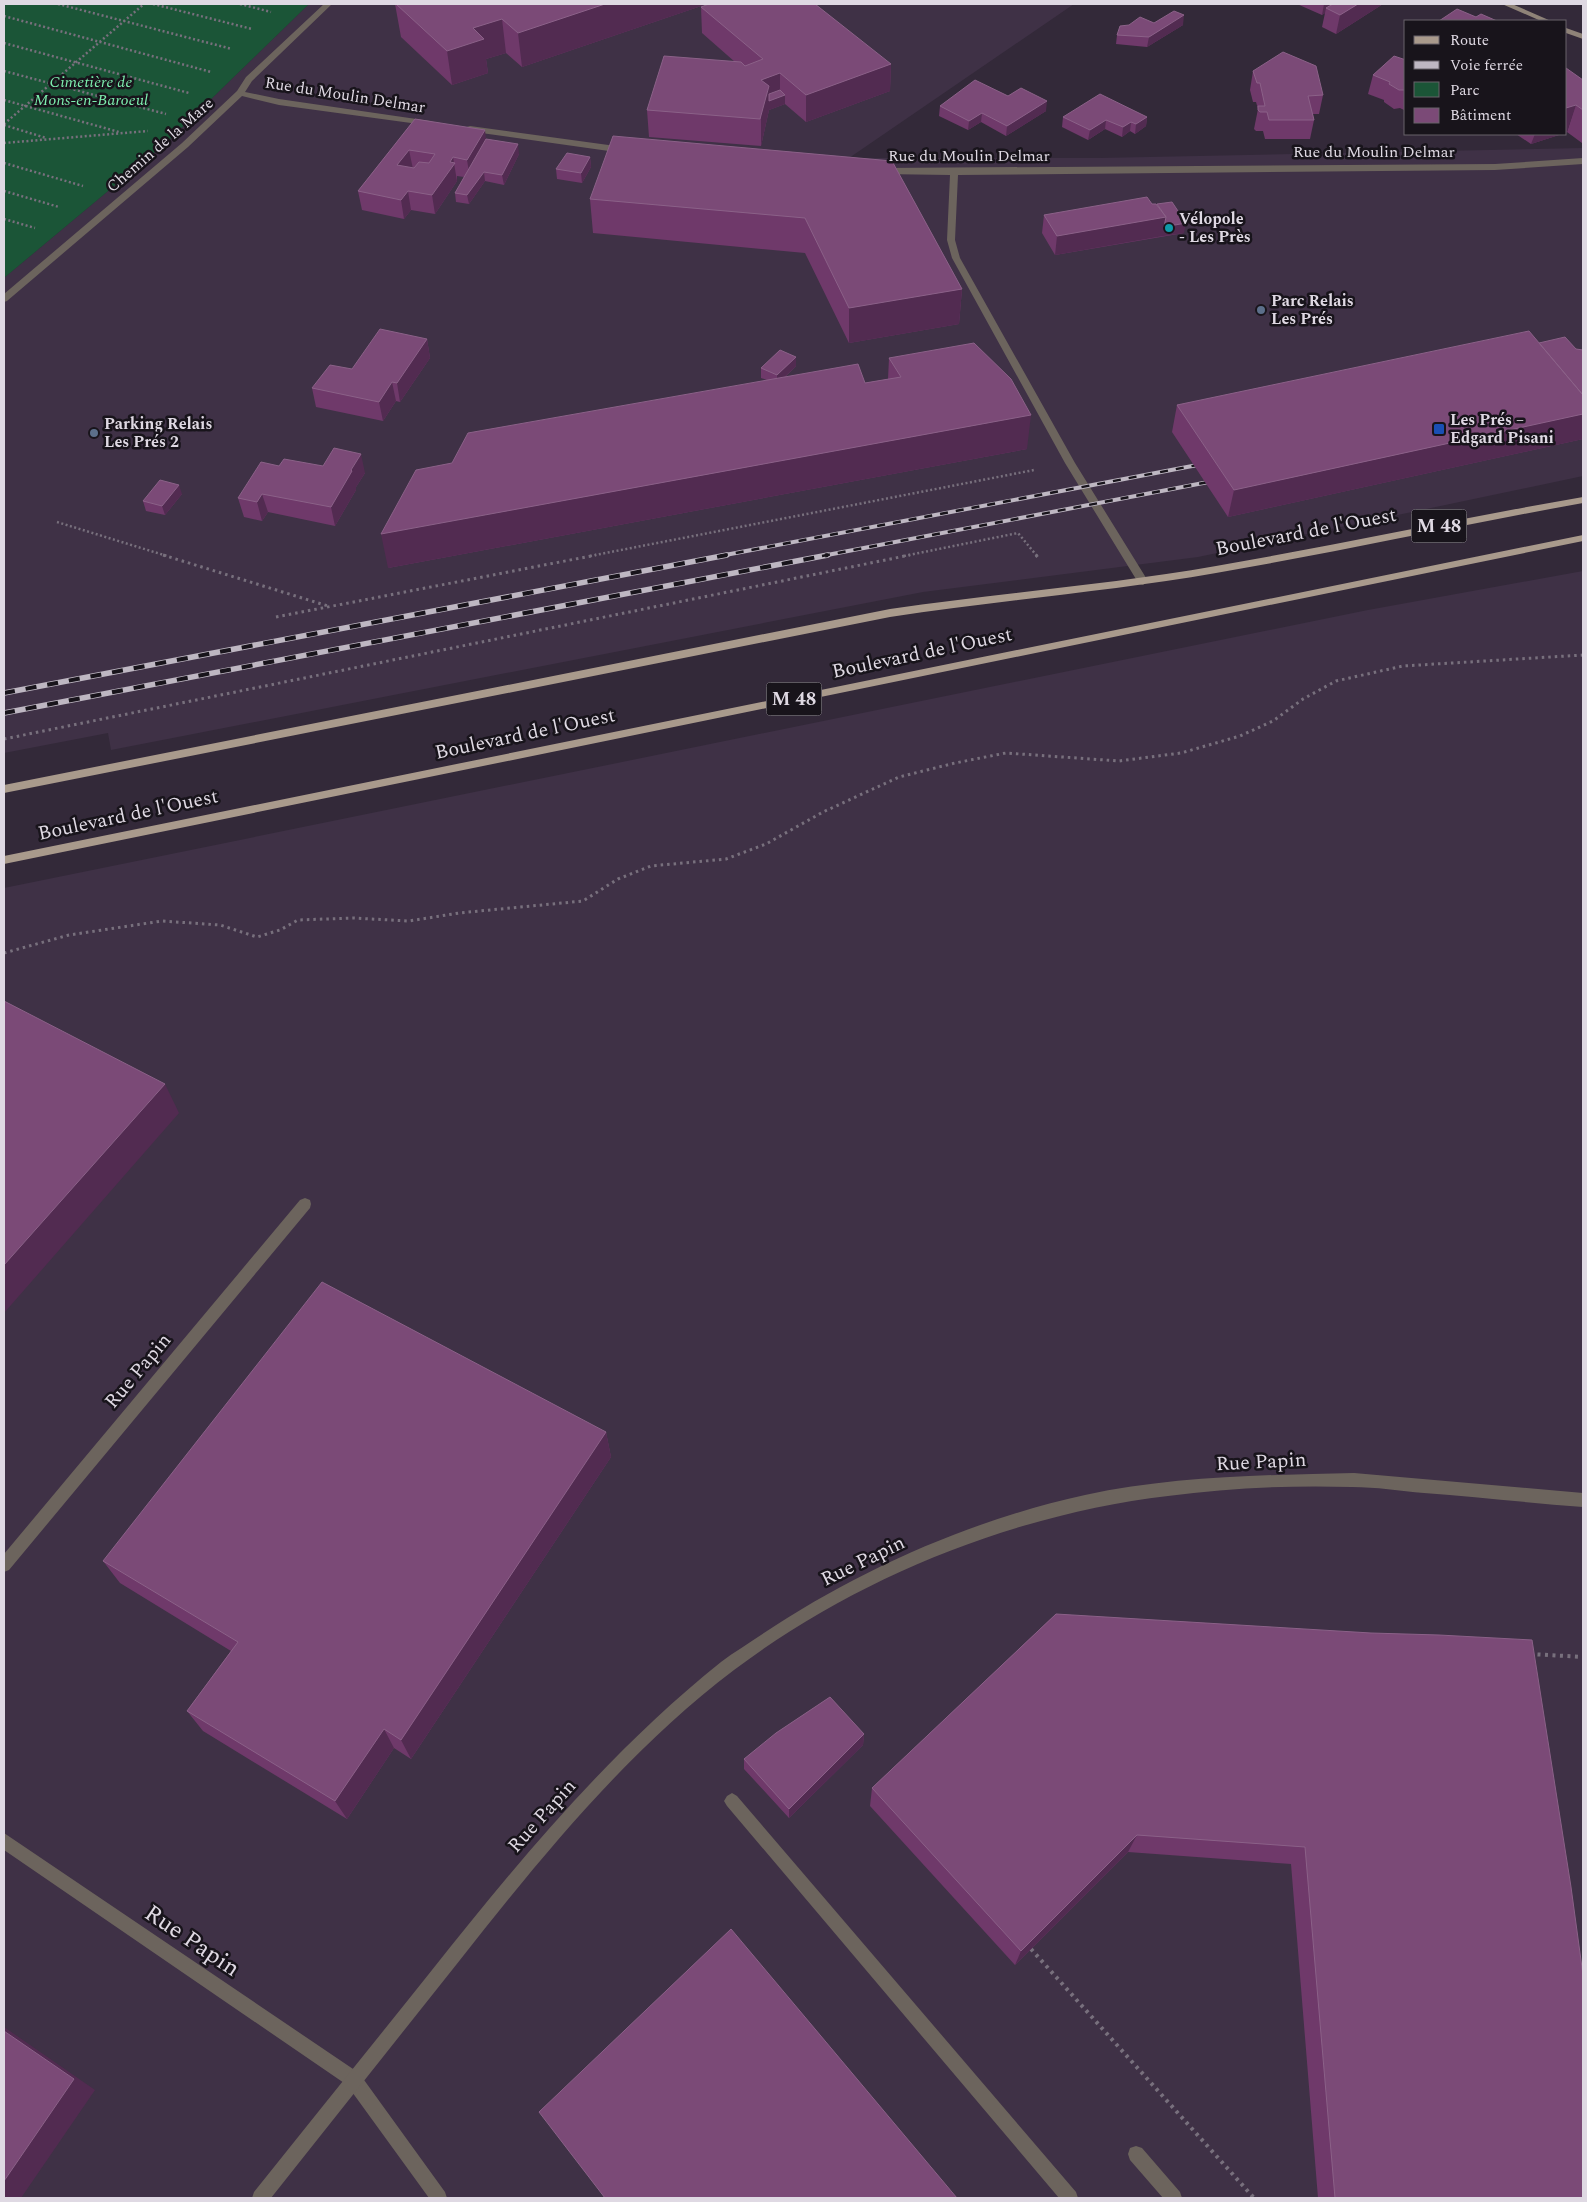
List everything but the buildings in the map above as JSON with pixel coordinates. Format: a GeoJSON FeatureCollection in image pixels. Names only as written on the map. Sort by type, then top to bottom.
{"type":"FeatureCollection","features":[{"type":"Feature","properties":{"kind":"main road","name":"Boulevard de l'Ouest"},"geometry":{"type":"LineString","coordinates":[[4,790],[899,611],[974,600],[1143,581],[1233,566],[1430,527],[1583,500]]}},
{"type":"Feature","properties":{"kind":"main road","name":"Boulevard de l'Ouest"},"geometry":{"type":"LineString","coordinates":[[4,860],[1583,538]]}},
{"type":"Feature","properties":{"kind":"street","name":"Chemin de la Mare"},"geometry":{"type":"LineString","coordinates":[[4,299],[185,146],[240,93],[249,79],[328,4]]}},
{"type":"Feature","properties":{"kind":"street"},"geometry":{"type":"LineString","coordinates":[[1506,4],[1544,20]]}},
{"type":"Feature","properties":{"kind":"street"},"geometry":{"type":"LineString","coordinates":[[1567,30],[1583,37]]}},
{"type":"Feature","properties":{"kind":"street","name":"Rue du Moulin Delmar"},"geometry":{"type":"LineString","coordinates":[[240,93],[279,102],[435,124]]}},
{"type":"Feature","properties":{"kind":"street"},"geometry":{"type":"LineString","coordinates":[[464,128],[630,151]]}},
{"type":"Feature","properties":{"kind":"street","name":"Rue du Moulin Delmar"},"geometry":{"type":"LineString","coordinates":[[877,170],[954,172],[1495,167],[1583,161]]}},
{"type":"Feature","properties":{"kind":"street"},"geometry":{"type":"LineString","coordinates":[[954,172],[951,240],[956,258],[1070,463],[1143,581]]}},
{"type":"Feature","properties":{"kind":"street","name":"Rue Papin"},"geometry":{"type":"LineString","coordinates":[[4,1565],[305,1204]]}},
{"type":"Feature","properties":{"kind":"street","name":"Rue Papin"},"geometry":{"type":"LineString","coordinates":[[260,2198],[520,1872],[598,1786],[658,1725],[729,1665],[799,1618],[864,1583],[939,1548],[1013,1522],[1085,1502],[1168,1489],[1256,1482],[1354,1480],[1583,1500]]}},
{"type":"Feature","properties":{"kind":"street"},"geometry":{"type":"LineString","coordinates":[[732,1801],[1070,2198]]}},
{"type":"Feature","properties":{"kind":"street","name":"Rue Papin"},"geometry":{"type":"LineString","coordinates":[[4,1841],[353,2079],[439,2198]]}},
{"type":"Feature","properties":{"kind":"street"},"geometry":{"type":"LineString","coordinates":[[1136,2154],[1174,2198]]}},
{"type":"Feature","properties":{"kind":"path"},"geometry":{"type":"LineString","coordinates":[[58,4],[234,50]]}},
{"type":"Feature","properties":{"kind":"path"},"geometry":{"type":"LineString","coordinates":[[4,125],[144,4]]}},
{"type":"Feature","properties":{"kind":"path"},"geometry":{"type":"LineString","coordinates":[[153,4],[255,30]]}},
{"type":"Feature","properties":{"kind":"path"},"geometry":{"type":"LineString","coordinates":[[240,4],[274,12]]}},
{"type":"Feature","properties":{"kind":"path"},"geometry":{"type":"LineString","coordinates":[[4,16],[211,72]]}},
{"type":"Feature","properties":{"kind":"path"},"geometry":{"type":"LineString","coordinates":[[4,43],[189,93]]}},
{"type":"Feature","properties":{"kind":"path"},"geometry":{"type":"LineString","coordinates":[[4,71],[166,114]]}},
{"type":"Feature","properties":{"kind":"path"},"geometry":{"type":"LineString","coordinates":[[4,100],[122,133]]}},
{"type":"Feature","properties":{"kind":"path"},"geometry":{"type":"LineString","coordinates":[[4,125],[50,139]]}},
{"type":"Feature","properties":{"kind":"path"},"geometry":{"type":"LineString","coordinates":[[4,143],[149,131]]}},
{"type":"Feature","properties":{"kind":"path"},"geometry":{"type":"LineString","coordinates":[[4,163],[84,186]]}},
{"type":"Feature","properties":{"kind":"path"},"geometry":{"type":"LineString","coordinates":[[4,191],[60,207]]}},
{"type":"Feature","properties":{"kind":"path"},"geometry":{"type":"LineString","coordinates":[[4,219],[35,228]]}},
{"type":"Feature","properties":{"kind":"path"},"geometry":{"type":"LineString","coordinates":[[276,617],[1070,463]]}},
{"type":"Feature","properties":{"kind":"path"},"geometry":{"type":"LineString","coordinates":[[57,522],[329,606]]}},
{"type":"Feature","properties":{"kind":"path"},"geometry":{"type":"LineString","coordinates":[[4,953],[69,935],[162,921],[220,925],[258,937],[280,930],[298,920],[353,918],[408,922],[459,914],[583,901],[618,880],[650,866],[726,859],[766,844],[823,812],[899,777],[955,763],[1006,753],[1119,761],[1181,753],[1240,736],[1273,721],[1303,699],[1336,681],[1403,666],[1583,656]]}},
{"type":"Feature","properties":{"kind":"path"},"geometry":{"type":"LineString","coordinates":[[1528,1654],[1583,1657]]}},
{"type":"Feature","properties":{"kind":"path"},"geometry":{"type":"LineString","coordinates":[[1031,1949],[1254,2198]]}},
{"type":"Feature","properties":{"kind":"shaded area"},"geometry":{"type":"Polygon","coordinates":[[[309,4],[1074,4],[849,158],[1100,158],[1583,148],[1583,476],[1198,557],[923,592],[111,750],[108,733],[4,753],[4,278],[168,141],[309,4]]]}},
{"type":"Feature","properties":{"kind":"shaded area"},"geometry":{"type":"Polygon","coordinates":[[[1583,571],[1583,2198],[4,2198],[4,888],[1368,610],[1583,571]]]}},
{"type":"Feature","properties":{"kind":"green space","name":"Cimetière de Mons-en-Baroeul"},"geometry":{"type":"Polygon","coordinates":[[[4,4],[309,4],[168,141],[4,278],[4,4]]]}},
{"type":"Feature","properties":{"kind":"railway"},"geometry":{"type":"LineString","coordinates":[[720,556],[1208,463]]}},
{"type":"Feature","properties":{"kind":"railway"},"geometry":{"type":"LineString","coordinates":[[822,556],[1219,480]]}},
{"type":"Feature","properties":{"kind":"railway"},"geometry":{"type":"LineString","coordinates":[[4,693],[727,555]]}},
{"type":"Feature","properties":{"kind":"railway"},"geometry":{"type":"LineString","coordinates":[[4,713],[828,555]]}},
{"type":"Feature","properties":{"kind":"place","name":"Vélopole - Les Près"},"geometry":{"type":"Point","coordinates":[1169,228]}},
{"type":"Feature","properties":{"kind":"place","name":"Parc Relais Les Prés"},"geometry":{"type":"Point","coordinates":[1261,310]}},
{"type":"Feature","properties":{"kind":"place","name":"Les Prés – Edgard Pisani"},"geometry":{"type":"Point","coordinates":[1439,429]}},
{"type":"Feature","properties":{"kind":"place","name":"Parking Relais Les Prés 2"},"geometry":{"type":"Point","coordinates":[94,433]}}]}
